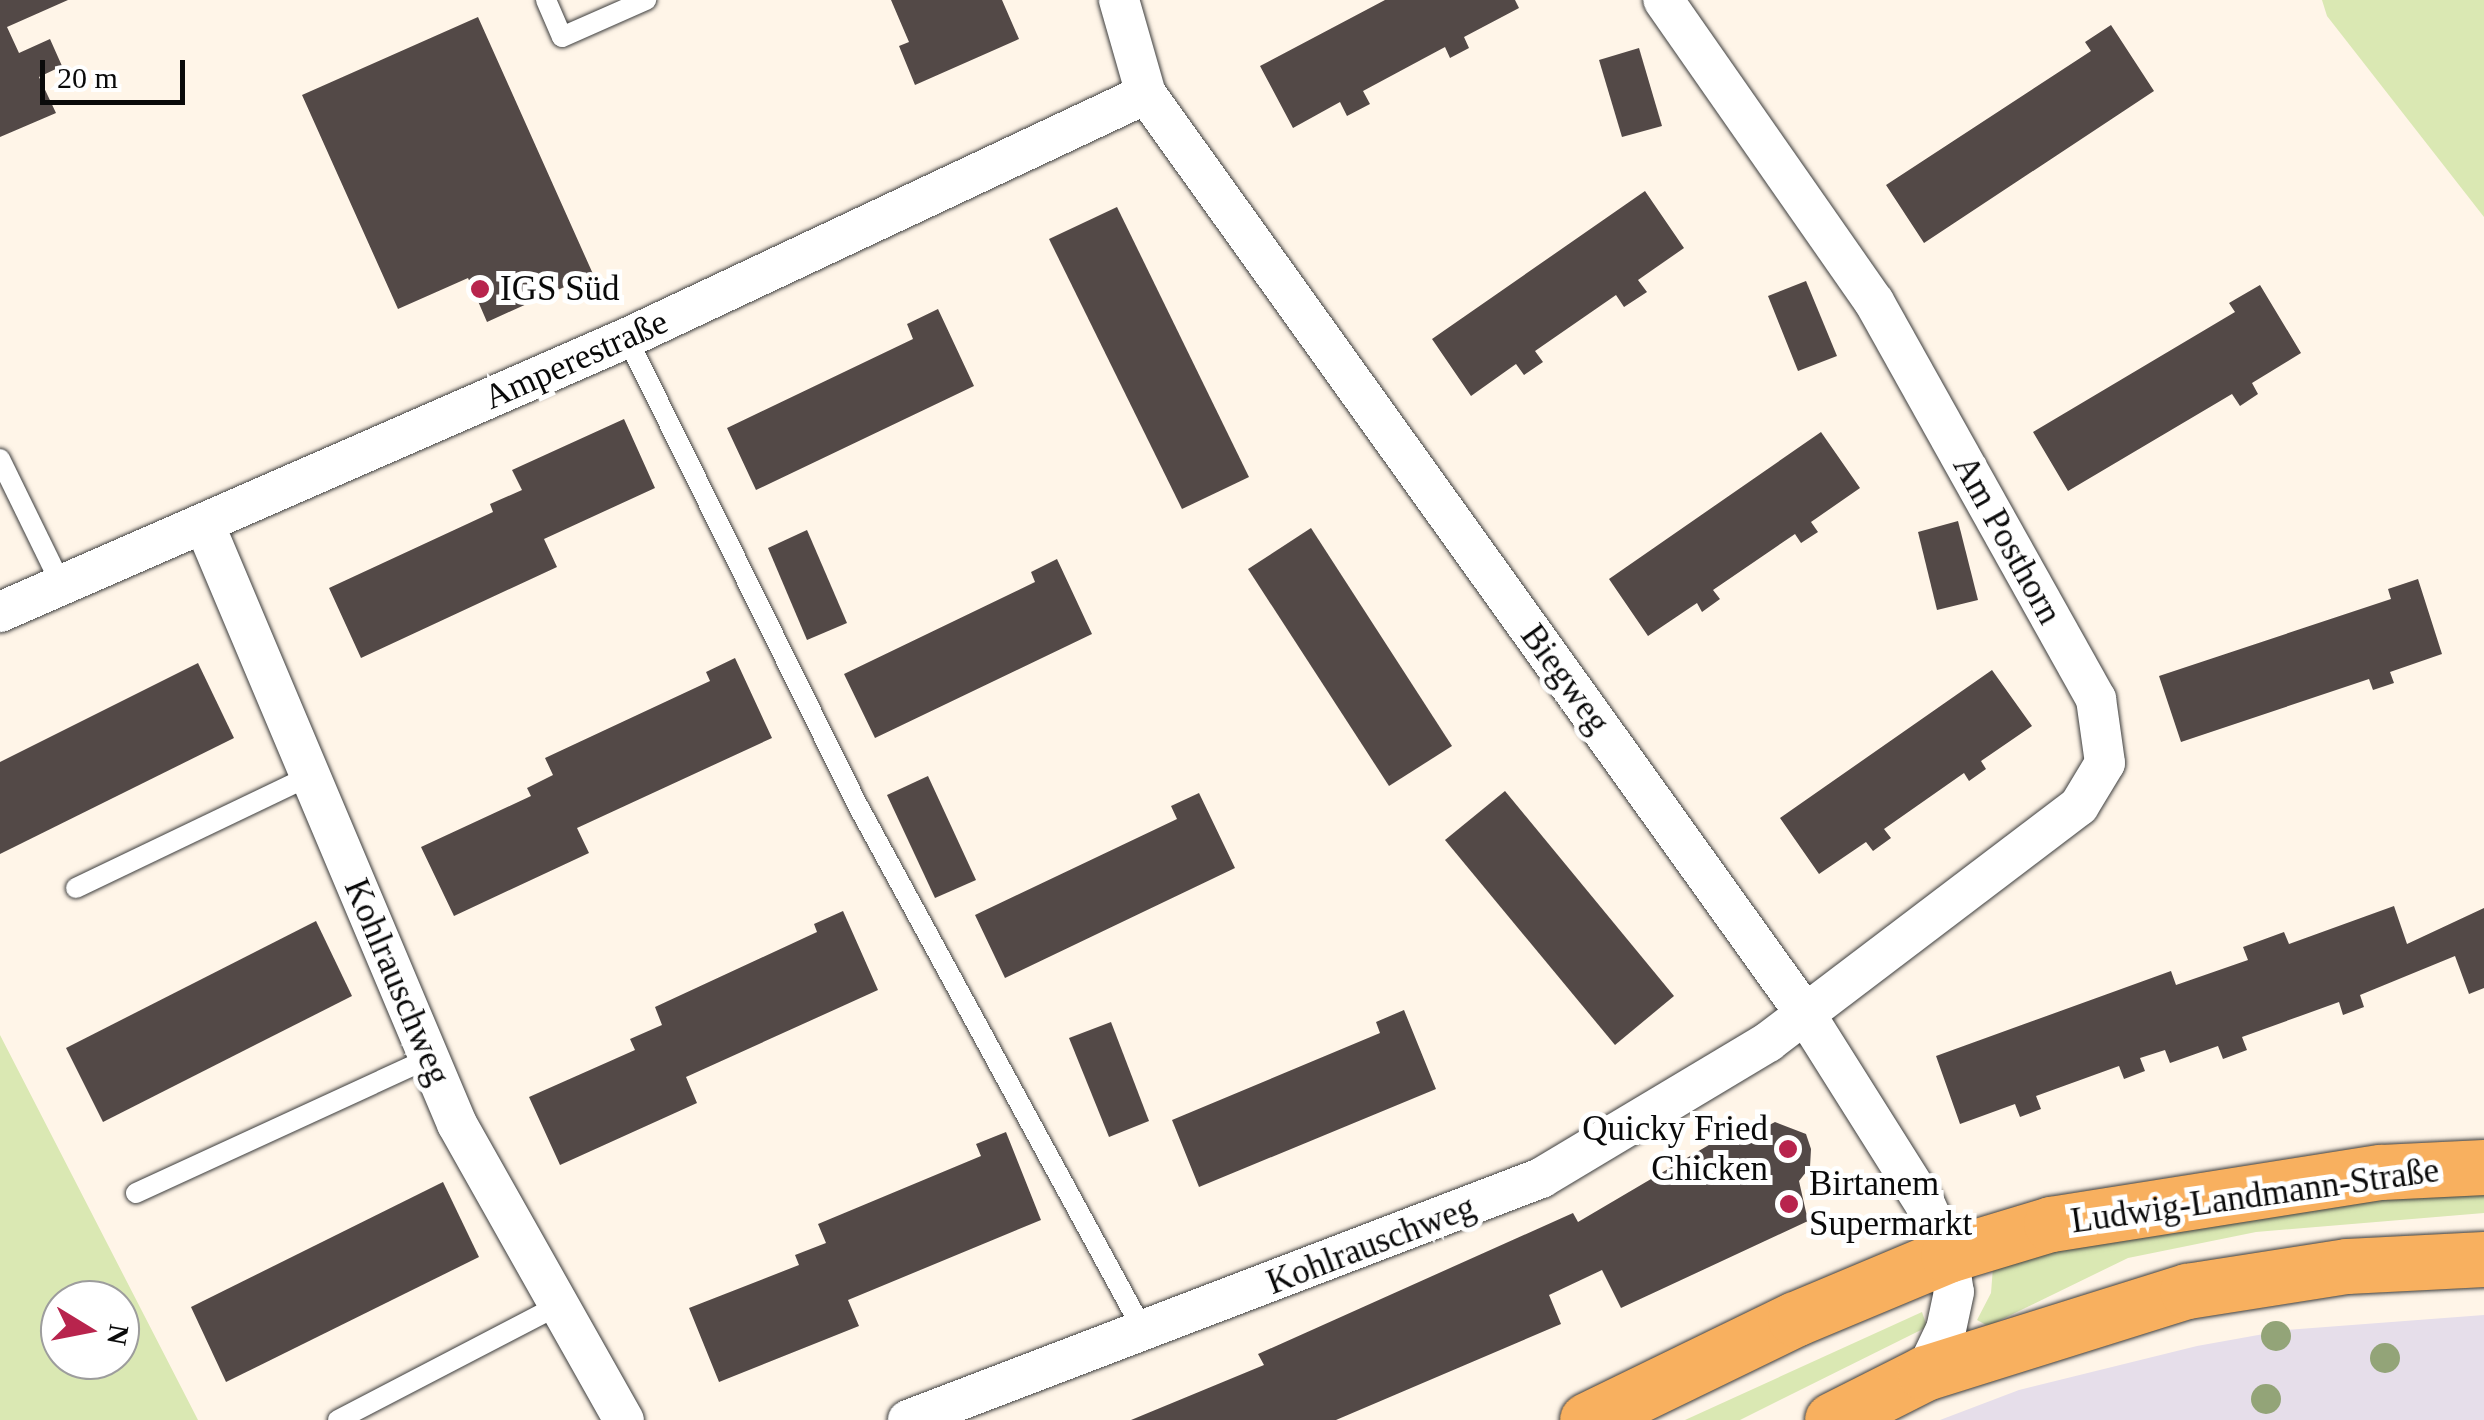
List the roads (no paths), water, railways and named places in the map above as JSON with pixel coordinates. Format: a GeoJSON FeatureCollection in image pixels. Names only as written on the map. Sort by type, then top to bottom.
{"type":"FeatureCollection","features":[{"type":"Feature","properties":{"kind":"main road","name":"Ludwig-Landmann-Straße"},"geometry":{"type":"LineString","coordinates":[[1586,1420],[1795,1319],[1948,1255],[2152,1204],[2381,1172],[2484,1167]]}},
{"type":"Feature","properties":{"kind":"main road"},"geometry":{"type":"LineString","coordinates":[[1832,1420],[1926,1373],[2187,1290],[2346,1266],[2484,1259]]}},
{"type":"Feature","properties":{"kind":"street","name":"Biegweg"},"geometry":{"type":"LineString","coordinates":[[1119,0],[1146,94],[1804,1012],[1904,1168],[1948,1255],[1954,1292],[1946,1329],[1926,1373]]}},
{"type":"Feature","properties":{"kind":"street","name":"Am Posthorn"},"geometry":{"type":"LineString","coordinates":[[1663,0],[1874,302],[2096,699],[2105,763],[2080,806],[1804,1012]]}},
{"type":"Feature","properties":{"kind":"street","name":"Amperestraße"},"geometry":{"type":"LineString","coordinates":[[0,612],[206,526],[627,338],[1146,94]]}},
{"type":"Feature","properties":{"kind":"street","name":"Kohlrauschweg"},"geometry":{"type":"LineString","coordinates":[[206,526],[456,1124],[624,1420]]}},
{"type":"Feature","properties":{"kind":"street","name":"Kohlrauschweg"},"geometry":{"type":"LineString","coordinates":[[908,1420],[1541,1178],[1768,1042],[1804,1012]]}},
{"type":"Feature","properties":{"kind":"lane"},"geometry":{"type":"LineString","coordinates":[[546,0],[562,37],[646,0]]}},
{"type":"Feature","properties":{"kind":"lane"},"geometry":{"type":"LineString","coordinates":[[627,338],[856,804],[1144,1332]]}},
{"type":"Feature","properties":{"kind":"lane"},"geometry":{"type":"LineString","coordinates":[[0,459],[62,586]]}},
{"type":"Feature","properties":{"kind":"lane"},"geometry":{"type":"LineString","coordinates":[[76,888],[310,776]]}},
{"type":"Feature","properties":{"kind":"lane"},"geometry":{"type":"LineString","coordinates":[[136,1193],[429,1058]]}},
{"type":"Feature","properties":{"kind":"lane"},"geometry":{"type":"LineString","coordinates":[[338,1420],[559,1305]]}},
{"type":"Feature","properties":{"kind":"place","name":"IGS Süd"},"geometry":{"type":"Point","coordinates":[480,289]}},
{"type":"Feature","properties":{"kind":"place","name":"Quicky Fried Chicken"},"geometry":{"type":"Point","coordinates":[1788,1149]}},
{"type":"Feature","properties":{"kind":"place","name":"Birtanem Supermarkt"},"geometry":{"type":"Point","coordinates":[1789,1204]}}]}
